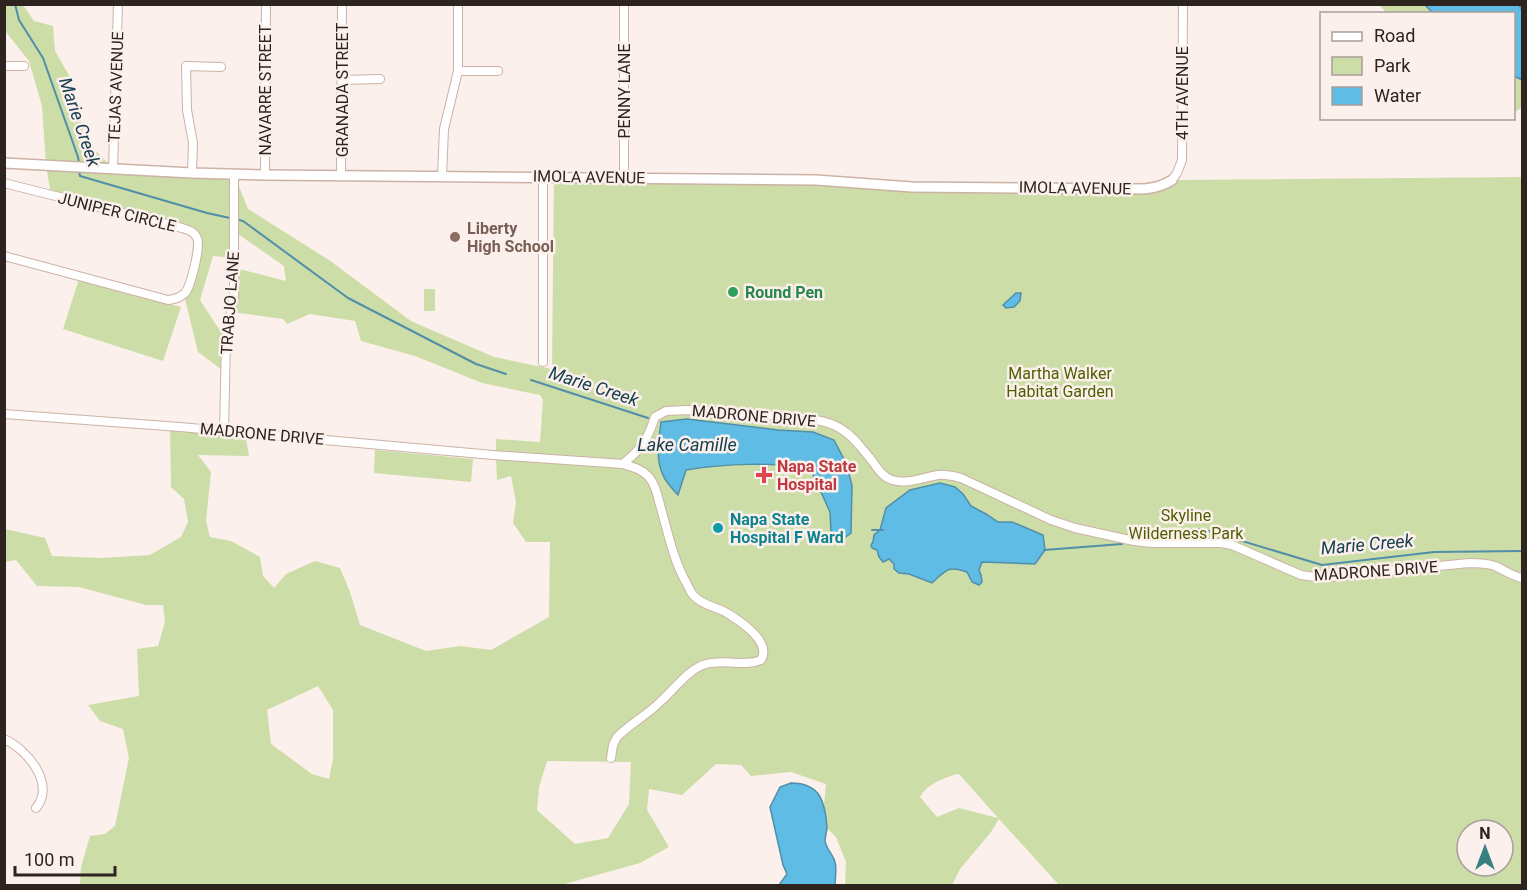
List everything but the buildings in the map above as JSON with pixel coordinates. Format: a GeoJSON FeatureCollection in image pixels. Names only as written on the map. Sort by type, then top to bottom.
{"type":"FeatureCollection","features":[{"type":"Feature","properties":{"kind":"street","name":"TEJAS AVENUE"},"geometry":{"type":"LineString","coordinates":[[113,169],[118,4]]}},
{"type":"Feature","properties":{"kind":"street","name":"NAVARRE STREET"},"geometry":{"type":"LineString","coordinates":[[265,175],[266,4]]}},
{"type":"Feature","properties":{"kind":"street","name":"GRANADA STREET"},"geometry":{"type":"LineString","coordinates":[[341,176],[342,4]]}},
{"type":"Feature","properties":{"kind":"street"},"geometry":{"type":"LineString","coordinates":[[442,176],[444,129],[458,71],[458,4]]}},
{"type":"Feature","properties":{"kind":"street","name":"PENNY LANE"},"geometry":{"type":"LineString","coordinates":[[624,4],[624,178]]}},
{"type":"Feature","properties":{"kind":"street","name":"4TH AVENUE"},"geometry":{"type":"LineString","coordinates":[[1172,180],[1182,160],[1183,4]]}},
{"type":"Feature","properties":{"kind":"street"},"geometry":{"type":"LineString","coordinates":[[4,66],[24,66]]}},
{"type":"Feature","properties":{"kind":"street"},"geometry":{"type":"LineString","coordinates":[[192,173],[193,142],[187,110],[186,66],[221,67]]}},
{"type":"Feature","properties":{"kind":"street"},"geometry":{"type":"LineString","coordinates":[[458,71],[498,71]]}},
{"type":"Feature","properties":{"kind":"street"},"geometry":{"type":"LineString","coordinates":[[342,80],[380,79]]}},
{"type":"Feature","properties":{"kind":"street","name":"IMOLA AVENUE"},"geometry":{"type":"LineString","coordinates":[[4,163],[265,175],[816,180],[912,187],[1144,189],[1156,188],[1172,180]]}},
{"type":"Feature","properties":{"kind":"street","name":"TRABJO LANE"},"geometry":{"type":"LineString","coordinates":[[224,431],[226,340],[234,295],[234,174]]}},
{"type":"Feature","properties":{"kind":"street"},"geometry":{"type":"LineString","coordinates":[[543,177],[543,362]]}},
{"type":"Feature","properties":{"kind":"street","name":"JUNIPER CIRCLE"},"geometry":{"type":"LineString","coordinates":[[4,183],[182,228],[193,232],[198,239],[198,249],[187,290],[177,299],[168,300],[4,256]]}},
{"type":"Feature","properties":{"kind":"street","name":"MADRONE DRIVE"},"geometry":{"type":"LineString","coordinates":[[4,414],[623,464],[642,447],[655,417],[666,411],[687,410],[804,418],[845,431],[863,449],[884,476],[893,480],[902,482],[950,475],[1051,520],[1075,528],[1152,543],[1232,545],[1301,575],[1315,577],[1482,563],[1522,578]]}},
{"type":"Feature","properties":{"kind":"street"},"geometry":{"type":"LineString","coordinates":[[611,758],[617,737],[661,702],[697,669],[706,664],[720,662],[754,663],[761,660],[764,653],[763,644],[742,624],[726,612],[693,596],[669,543],[652,481],[640,470],[623,464]]}},
{"type":"Feature","properties":{"kind":"street"},"geometry":{"type":"LineString","coordinates":[[4,739],[25,755],[41,777],[42,798],[36,808]]}},
{"type":"Feature","properties":{"kind":"green space","name":"Skyline Wilderness Park"},"geometry":{"type":"Polygon","coordinates":[[[5,5],[23,5],[34,21],[53,26],[55,51],[70,77],[85,139],[113,169],[234,174],[248,209],[329,260],[411,321],[494,357],[552,369],[554,177],[1144,189],[1172,180],[1522,177],[1522,885],[1059,885],[999,819],[960,869],[952,885],[845,885],[846,862],[836,837],[827,828],[824,805],[826,784],[791,772],[751,776],[741,765],[716,764],[682,795],[649,789],[647,810],[669,847],[640,863],[561,885],[80,885],[81,867],[90,836],[105,834],[115,826],[129,758],[123,729],[100,721],[88,705],[139,696],[137,649],[158,646],[165,622],[163,605],[146,605],[79,587],[37,586],[16,560],[5,562],[5,529],[45,538],[52,556],[102,558],[150,555],[181,537],[188,522],[184,499],[171,487],[170,426],[245,433],[249,456],[198,455],[211,472],[206,521],[210,537],[231,541],[260,557],[263,576],[274,588],[286,574],[315,561],[340,568],[360,625],[426,651],[460,646],[491,650],[549,617],[550,542],[526,542],[513,523],[516,502],[511,476],[497,480],[496,460],[496,439],[540,442],[543,400],[540,395],[482,383],[415,356],[361,341],[355,321],[310,314],[287,324],[283,319],[231,312],[235,268],[286,281],[284,266],[235,232],[235,258],[213,256],[200,300],[226,340],[225,372],[198,352],[184,295],[198,249],[193,232],[51,195],[46,165],[42,106],[29,61],[6,32],[5,5]],[[318,686],[267,710],[271,744],[312,774],[329,779],[333,759],[333,710],[318,686]],[[547,761],[539,787],[537,810],[575,844],[608,838],[629,804],[631,762],[547,761]],[[957,774],[931,785],[920,797],[937,817],[959,808],[998,818],[960,775],[957,774]]]}},
{"type":"Feature","properties":{"kind":"green space"},"geometry":{"type":"Polygon","coordinates":[[[1379,5],[1425,5],[1432,12],[1386,12],[1379,5]]]}},
{"type":"Feature","properties":{"kind":"green space"},"geometry":{"type":"Polygon","coordinates":[[[1515,76],[1522,80],[1522,108],[1515,112],[1515,76]]]}},
{"type":"Feature","properties":{"kind":"green space"},"geometry":{"type":"Polygon","coordinates":[[[79,279],[181,307],[163,361],[63,329],[79,279]]]}},
{"type":"Feature","properties":{"kind":"green space"},"geometry":{"type":"Polygon","coordinates":[[[424,289],[435,289],[435,311],[424,311],[424,289]]]}},
{"type":"Feature","properties":{"kind":"green space"},"geometry":{"type":"Polygon","coordinates":[[[375,450],[473,459],[471,482],[374,473],[375,450]]]}},
{"type":"Feature","properties":{"kind":"water"},"geometry":{"type":"Polygon","coordinates":[[[1425,5],[1519,5],[1522,10],[1522,80],[1515,76],[1515,12],[1432,12],[1425,5]]]}},
{"type":"Feature","properties":{"kind":"water"},"geometry":{"type":"Polygon","coordinates":[[[1016,293],[1021,293],[1020,301],[1014,307],[1006,308],[1003,305],[1016,293]]]}},
{"type":"Feature","properties":{"kind":"water","name":"Lake Camille"},"geometry":{"type":"Polygon","coordinates":[[[687,419],[813,432],[834,440],[847,465],[852,486],[851,533],[844,538],[831,532],[830,512],[811,470],[781,465],[749,464],[686,470],[678,495],[666,481],[661,469],[658,456],[659,435],[661,422],[687,419]]]}},
{"type":"Feature","properties":{"kind":"water"},"geometry":{"type":"Polygon","coordinates":[[[940,483],[955,487],[971,506],[998,522],[1012,522],[1043,535],[1045,550],[1035,564],[982,562],[979,570],[982,582],[979,585],[972,582],[967,572],[961,570],[948,570],[932,583],[909,574],[899,573],[889,559],[883,562],[877,550],[871,545],[874,535],[880,530],[886,508],[910,490],[940,483]]]}},
{"type":"Feature","properties":{"kind":"water"},"geometry":{"type":"Polygon","coordinates":[[[791,783],[809,786],[819,795],[825,809],[827,827],[825,841],[836,865],[835,885],[779,885],[787,874],[770,807],[780,787],[791,783]]]}},
{"type":"Feature","properties":{"kind":"waterway","name":"Marie Creek"},"geometry":{"type":"LineString","coordinates":[[15,4],[19,20],[43,58],[79,164]]}},
{"type":"Feature","properties":{"kind":"waterway","name":"Marie Creek"},"geometry":{"type":"LineString","coordinates":[[79,170],[80,176],[230,218]]}},
{"type":"Feature","properties":{"kind":"waterway","name":"Marie Creek"},"geometry":{"type":"LineString","coordinates":[[239,220],[348,298],[476,364],[506,374]]}},
{"type":"Feature","properties":{"kind":"waterway","name":"Marie Creek"},"geometry":{"type":"LineString","coordinates":[[531,380],[648,418]]}},
{"type":"Feature","properties":{"kind":"waterway","name":"Marie Creek"},"geometry":{"type":"LineString","coordinates":[[1147,537],[1202,529],[1322,565],[1434,552],[1522,551]]}},
{"type":"Feature","properties":{"kind":"waterway","name":"Marie Creek"},"geometry":{"type":"LineString","coordinates":[[872,530],[883,530]]}},
{"type":"Feature","properties":{"kind":"waterway","name":"Marie Creek"},"geometry":{"type":"LineString","coordinates":[[1044,550],[1122,544]]}},
{"type":"Feature","properties":{"kind":"place","name":"Liberty High School"},"geometry":{"type":"Point","coordinates":[455,237]}},
{"type":"Feature","properties":{"kind":"place","name":"Round Pen"},"geometry":{"type":"Point","coordinates":[733,292]}},
{"type":"Feature","properties":{"kind":"place","name":"Napa State Hospital"},"geometry":{"type":"Point","coordinates":[764,475]}},
{"type":"Feature","properties":{"kind":"place","name":"Napa State Hospital F Ward"},"geometry":{"type":"Point","coordinates":[718,528]}},
{"type":"Feature","properties":{"kind":"park label","name":"Martha Walker Habitat Garden"},"geometry":{"type":"Point","coordinates":[1060,382]}}]}
